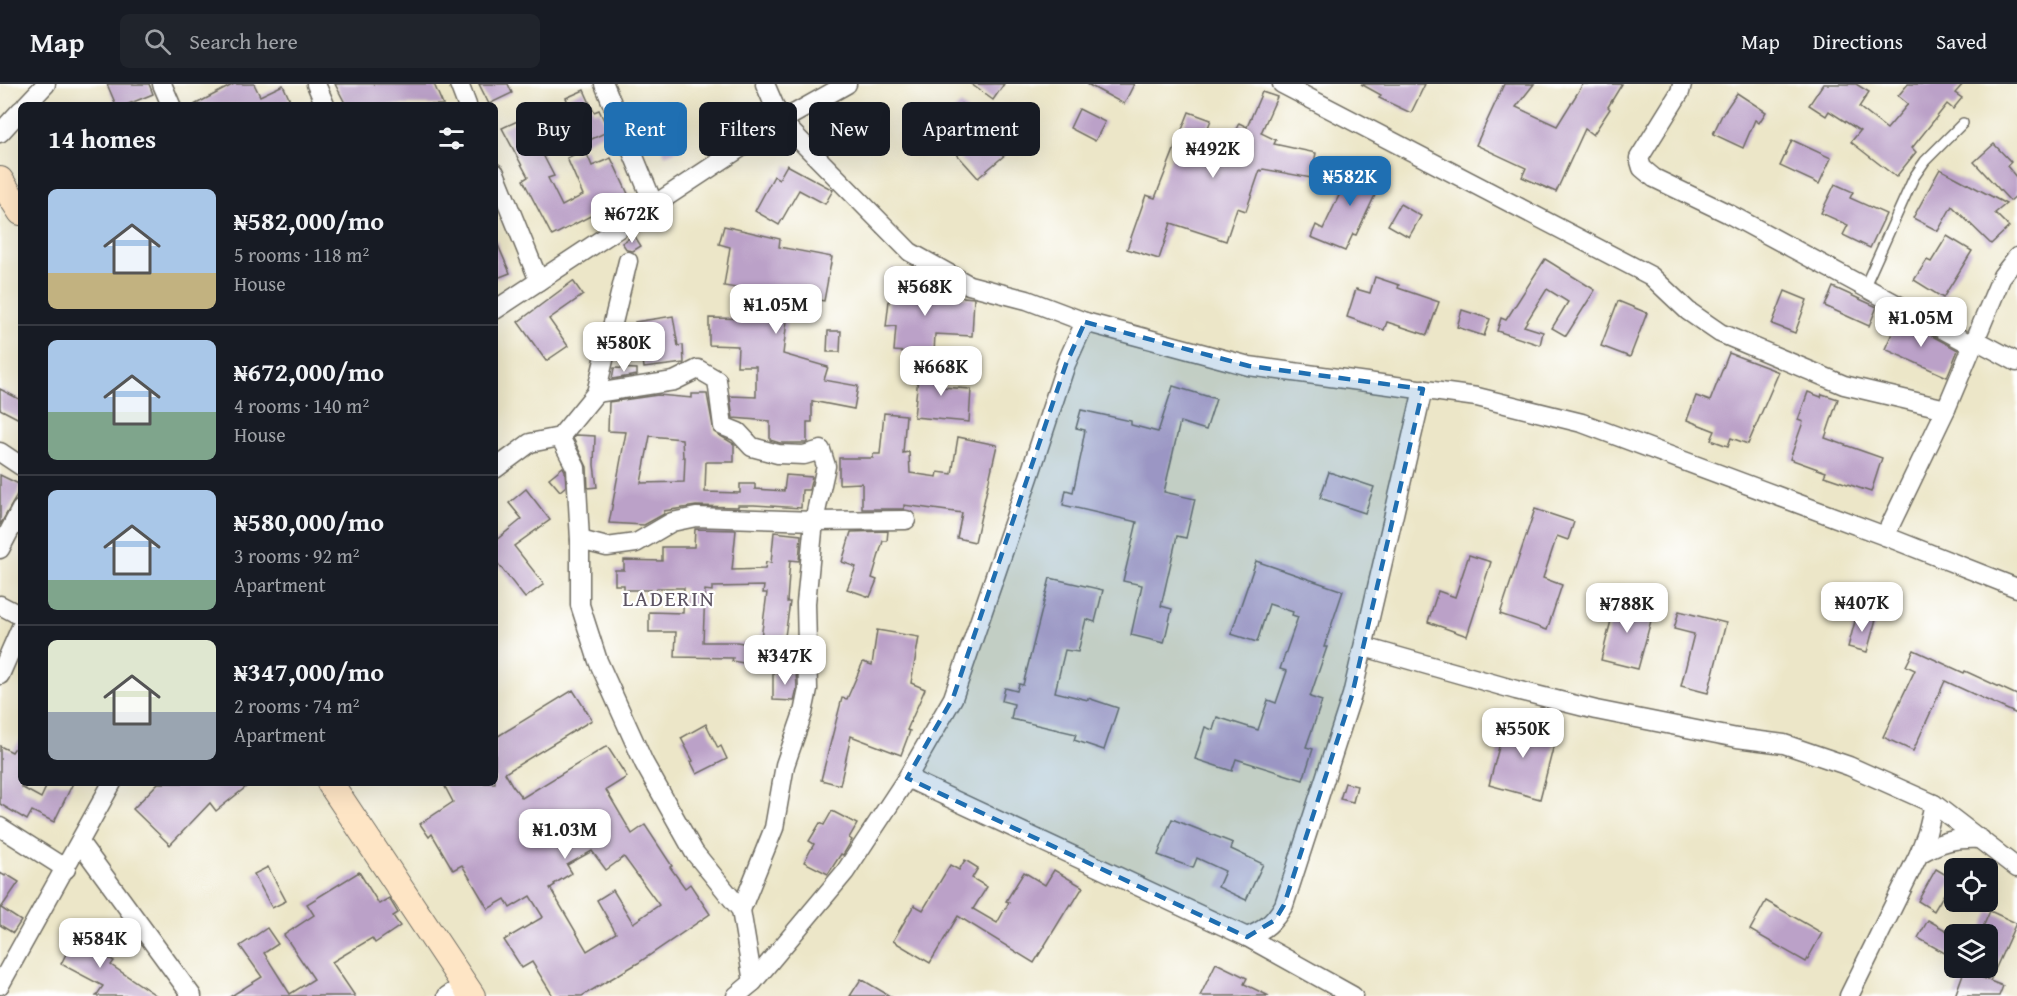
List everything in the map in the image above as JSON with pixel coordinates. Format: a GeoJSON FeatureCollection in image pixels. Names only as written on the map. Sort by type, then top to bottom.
{"type":"FeatureCollection","features":[{"type":"Feature","properties":{"kind":"street"},"geometry":{"type":"LineString","coordinates":[[29,102],[45,84]]}},
{"type":"Feature","properties":{"kind":"street"},"geometry":{"type":"LineString","coordinates":[[162,84],[170,102]]}},
{"type":"Feature","properties":{"kind":"street"},"geometry":{"type":"LineString","coordinates":[[316,84],[324,102]]}},
{"type":"Feature","properties":{"kind":"street"},"geometry":{"type":"LineString","coordinates":[[459,84],[466,102]]}},
{"type":"Feature","properties":{"kind":"street"},"geometry":{"type":"LineString","coordinates":[[604,84],[654,205]]}},
{"type":"Feature","properties":{"kind":"street"},"geometry":{"type":"LineString","coordinates":[[765,84],[773,102]]}},
{"type":"Feature","properties":{"kind":"street"},"geometry":{"type":"LineString","coordinates":[[797,113],[847,84]]}},
{"type":"Feature","properties":{"kind":"street"},"geometry":{"type":"LineString","coordinates":[[1282,84],[1651,276],[1688,311],[1720,333],[1844,385],[1946,410]]}},
{"type":"Feature","properties":{"kind":"street"},"geometry":{"type":"LineString","coordinates":[[1682,84],[1680,92],[1639,158],[1642,168],[1654,178],[1729,214],[1864,288],[2017,362]]}},
{"type":"Feature","properties":{"kind":"street"},"geometry":{"type":"LineString","coordinates":[[0,133],[18,113]]}},
{"type":"Feature","properties":{"kind":"street"},"geometry":{"type":"LineString","coordinates":[[797,138],[910,252],[969,285],[1027,300],[1085,322],[1249,366],[1477,397],[1582,423],[1885,536],[2017,588]]}},
{"type":"Feature","properties":{"kind":"street"},"geometry":{"type":"LineString","coordinates":[[498,308],[729,156]]}},
{"type":"Feature","properties":{"kind":"street"},"geometry":{"type":"LineString","coordinates":[[0,180],[18,207]]}},
{"type":"Feature","properties":{"kind":"street"},"geometry":{"type":"LineString","coordinates":[[498,180],[539,281]]}},
{"type":"Feature","properties":{"kind":"street"},"geometry":{"type":"LineString","coordinates":[[1885,536],[1946,410],[2002,276],[2017,257]]}},
{"type":"Feature","properties":{"kind":"street"},"geometry":{"type":"LineString","coordinates":[[498,467],[530,443],[561,437],[596,393],[628,261]]}},
{"type":"Feature","properties":{"kind":"street"},"geometry":{"type":"LineString","coordinates":[[738,995],[753,982],[845,872],[907,778],[953,698],[1066,364],[1085,322]]}},
{"type":"Feature","properties":{"kind":"street"},"geometry":{"type":"LineString","coordinates":[[596,393],[674,381],[698,369],[717,380],[723,426],[738,432],[752,447],[778,454],[804,455],[821,450],[826,466],[814,521],[806,603],[808,689],[804,713],[784,765],[774,828],[741,910]]}},
{"type":"Feature","properties":{"kind":"street"},"geometry":{"type":"LineString","coordinates":[[1247,937],[1264,930],[1275,920],[1284,905],[1352,695],[1422,389]]}},
{"type":"Feature","properties":{"kind":"street"},"geometry":{"type":"LineString","coordinates":[[561,437],[576,468],[580,540],[580,605],[598,661],[644,763],[694,852],[741,910],[753,982]]}},
{"type":"Feature","properties":{"kind":"street"},"geometry":{"type":"LineString","coordinates":[[0,452],[18,464]]}},
{"type":"Feature","properties":{"kind":"street"},"geometry":{"type":"LineString","coordinates":[[0,549],[18,515]]}},
{"type":"Feature","properties":{"kind":"street"},"geometry":{"type":"LineString","coordinates":[[580,540],[607,548],[636,543],[672,522],[696,517],[814,521],[906,520]]}},
{"type":"Feature","properties":{"kind":"street"},"geometry":{"type":"LineString","coordinates":[[0,605],[18,614]]}},
{"type":"Feature","properties":{"kind":"street"},"geometry":{"type":"LineString","coordinates":[[0,675],[18,634]]}},
{"type":"Feature","properties":{"kind":"street"},"geometry":{"type":"LineString","coordinates":[[1364,647],[1596,710],[1737,738],[1784,744],[1849,766],[1934,804],[2017,868]]}},
{"type":"Feature","properties":{"kind":"street"},"geometry":{"type":"LineString","coordinates":[[907,778],[1247,937],[1353,996]]}},
{"type":"Feature","properties":{"kind":"street"},"geometry":{"type":"LineString","coordinates":[[0,985],[110,786]]}},
{"type":"Feature","properties":{"kind":"street"},"geometry":{"type":"LineString","coordinates":[[332,786],[461,992]]}},
{"type":"Feature","properties":{"kind":"street"},"geometry":{"type":"LineString","coordinates":[[1849,996],[1919,854],[1934,804]]}},
{"type":"Feature","properties":{"kind":"street"},"geometry":{"type":"LineString","coordinates":[[0,827],[66,869]]}},
{"type":"Feature","properties":{"kind":"street"},"geometry":{"type":"LineString","coordinates":[[1919,854],[1937,844],[1957,838],[1981,839]]}},
{"type":"Feature","properties":{"kind":"street"},"geometry":{"type":"LineString","coordinates":[[80,843],[192,996]]}},
{"type":"Feature","properties":{"kind":"lane"},"geometry":{"type":"LineString","coordinates":[[1864,288],[1914,177],[1925,162],[1963,123]]}},
{"type":"Feature","properties":{"kind":"highlighted area"},"geometry":{"type":"Polygon","coordinates":[[[1085,322],[1249,366],[1423,389],[1352,695],[1284,905],[1275,920],[1247,937],[907,778],[953,698],[1066,364],[1085,322]]]}},
{"type":"Feature","properties":{"kind":"building"},"geometry":{"type":"Polygon","coordinates":[[[107,84],[149,84],[153,94],[133,102],[115,102],[107,84]]]}},
{"type":"Feature","properties":{"kind":"building"},"geometry":{"type":"Polygon","coordinates":[[[234,84],[254,84],[260,96],[283,85],[291,102],[200,102],[234,84]]]}},
{"type":"Feature","properties":{"kind":"building"},"geometry":{"type":"Polygon","coordinates":[[[335,84],[434,84],[442,102],[344,102],[335,84]]]}},
{"type":"Feature","properties":{"kind":"building"},"geometry":{"type":"Polygon","coordinates":[[[479,84],[508,84],[512,93],[493,102],[488,102],[479,84]]]}},
{"type":"Feature","properties":{"kind":"building"},"geometry":{"type":"Polygon","coordinates":[[[971,84],[1004,84],[993,100],[971,84]]]}},
{"type":"Feature","properties":{"kind":"building"},"geometry":{"type":"Polygon","coordinates":[[[1087,84],[1134,84],[1124,104],[1087,84]]]}},
{"type":"Feature","properties":{"kind":"building"},"geometry":{"type":"Polygon","coordinates":[[[1361,84],[1425,84],[1411,113],[1379,98],[1381,95],[1361,84]]]}},
{"type":"Feature","properties":{"kind":"building"},"geometry":{"type":"Polygon","coordinates":[[[1504,84],[1534,84],[1516,107],[1557,126],[1583,84],[1622,84],[1608,107],[1610,109],[1593,135],[1585,129],[1556,192],[1522,177],[1526,168],[1476,145],[1504,84]]]}},
{"type":"Feature","properties":{"kind":"building"},"geometry":{"type":"Polygon","coordinates":[[[1823,84],[1856,84],[1869,92],[1859,107],[1887,129],[1908,104],[1898,96],[1908,84],[1963,84],[1955,93],[1962,98],[1953,109],[1947,104],[1912,148],[1916,152],[1896,177],[1851,142],[1860,131],[1829,111],[1826,116],[1809,105],[1823,84]]]}},
{"type":"Feature","properties":{"kind":"building"},"geometry":{"type":"Polygon","coordinates":[[[584,90],[589,102],[568,102],[566,98],[584,90]]]}},
{"type":"Feature","properties":{"kind":"building"},"geometry":{"type":"Polygon","coordinates":[[[1262,92],[1277,97],[1261,133],[1276,140],[1274,144],[1316,153],[1311,178],[1260,170],[1246,211],[1237,208],[1226,241],[1171,223],[1159,259],[1127,249],[1146,195],[1155,198],[1189,112],[1211,120],[1205,135],[1229,144],[1239,123],[1247,127],[1262,92]]]}},
{"type":"Feature","properties":{"kind":"building"},"geometry":{"type":"Polygon","coordinates":[[[1737,93],[1766,112],[1759,123],[1755,120],[1743,148],[1713,134],[1722,115],[1737,93]]]}},
{"type":"Feature","properties":{"kind":"building"},"geometry":{"type":"Polygon","coordinates":[[[592,108],[594,112],[599,110],[604,120],[604,133],[592,139],[592,108]]]}},
{"type":"Feature","properties":{"kind":"building"},"geometry":{"type":"Polygon","coordinates":[[[1079,109],[1105,122],[1095,141],[1070,128],[1079,109]]]}},
{"type":"Feature","properties":{"kind":"building"},"geometry":{"type":"Polygon","coordinates":[[[516,122],[516,154],[502,128],[516,122]]]}},
{"type":"Feature","properties":{"kind":"building"},"geometry":{"type":"Polygon","coordinates":[[[1792,140],[1831,158],[1819,184],[1780,166],[1792,140]]]}},
{"type":"Feature","properties":{"kind":"building"},"geometry":{"type":"Polygon","coordinates":[[[1994,144],[2011,162],[2007,166],[2017,178],[2017,195],[2010,201],[1974,162],[1994,144]]]}},
{"type":"Feature","properties":{"kind":"building"},"geometry":{"type":"Polygon","coordinates":[[[517,156],[544,156],[554,176],[548,178],[562,206],[583,195],[567,158],[588,156],[592,166],[611,158],[629,196],[552,236],[523,180],[528,177],[517,156]]]}},
{"type":"Feature","properties":{"kind":"building"},"geometry":{"type":"Polygon","coordinates":[[[958,156],[1004,156],[978,178],[958,156]]]}},
{"type":"Feature","properties":{"kind":"building"},"geometry":{"type":"Polygon","coordinates":[[[1356,160],[1385,174],[1356,235],[1353,234],[1345,251],[1311,237],[1316,225],[1323,229],[1356,160]]]}},
{"type":"Feature","properties":{"kind":"building"},"geometry":{"type":"Polygon","coordinates":[[[787,165],[833,190],[825,204],[799,190],[779,225],[755,211],[774,176],[779,179],[787,165]]]}},
{"type":"Feature","properties":{"kind":"building"},"geometry":{"type":"Polygon","coordinates":[[[1940,169],[2006,204],[1995,213],[2009,227],[1991,244],[1952,206],[1938,231],[1913,218],[1940,169]]]}},
{"type":"Feature","properties":{"kind":"building"},"geometry":{"type":"Polygon","coordinates":[[[1835,184],[1853,192],[1850,198],[1886,214],[1870,248],[1843,235],[1848,225],[1821,213],[1835,184]]]}},
{"type":"Feature","properties":{"kind":"building"},"geometry":{"type":"Polygon","coordinates":[[[1400,204],[1421,216],[1409,237],[1388,225],[1400,204]]]}},
{"type":"Feature","properties":{"kind":"building"},"geometry":{"type":"Polygon","coordinates":[[[724,226],[780,239],[779,247],[832,257],[824,301],[790,295],[783,354],[828,367],[824,380],[858,386],[854,409],[812,401],[812,422],[807,422],[807,443],[780,443],[770,440],[770,421],[733,418],[730,396],[756,397],[756,366],[737,366],[738,346],[709,345],[709,318],[770,319],[773,294],[724,286],[730,247],[719,244],[724,226]]]}},
{"type":"Feature","properties":{"kind":"building"},"geometry":{"type":"Polygon","coordinates":[[[634,235],[641,246],[633,251],[627,250],[622,243],[634,235]]]}},
{"type":"Feature","properties":{"kind":"building"},"geometry":{"type":"Polygon","coordinates":[[[1947,236],[1972,251],[1943,298],[1914,280],[1927,260],[1931,262],[1947,236]]]}},
{"type":"Feature","properties":{"kind":"building"},"geometry":{"type":"Polygon","coordinates":[[[498,245],[510,273],[498,278],[498,245]]]}},
{"type":"Feature","properties":{"kind":"building"},"geometry":{"type":"Polygon","coordinates":[[[1545,259],[1595,290],[1566,336],[1552,328],[1568,302],[1547,289],[1524,326],[1543,332],[1540,345],[1497,331],[1501,318],[1506,320],[1545,259]]]}},
{"type":"Feature","properties":{"kind":"building"},"geometry":{"type":"Polygon","coordinates":[[[892,268],[912,277],[903,295],[941,299],[941,295],[974,298],[972,336],[935,334],[934,354],[894,351],[896,326],[886,327],[891,283],[886,280],[892,268]]]}},
{"type":"Feature","properties":{"kind":"building"},"geometry":{"type":"Polygon","coordinates":[[[1375,277],[1399,285],[1398,288],[1439,302],[1427,335],[1387,322],[1384,330],[1347,317],[1356,289],[1370,293],[1375,277]]]}},
{"type":"Feature","properties":{"kind":"building"},"geometry":{"type":"Polygon","coordinates":[[[573,281],[583,295],[549,319],[568,346],[546,361],[518,322],[573,281]]]}},
{"type":"Feature","properties":{"kind":"building"},"geometry":{"type":"Polygon","coordinates":[[[1833,287],[1877,307],[1869,326],[1825,306],[1833,287]]]}},
{"type":"Feature","properties":{"kind":"building"},"geometry":{"type":"Polygon","coordinates":[[[1785,291],[1807,300],[1795,333],[1772,324],[1785,291]]]}},
{"type":"Feature","properties":{"kind":"building"},"geometry":{"type":"Polygon","coordinates":[[[1618,301],[1647,313],[1630,357],[1601,346],[1618,301]]]}},
{"type":"Feature","properties":{"kind":"building"},"geometry":{"type":"Polygon","coordinates":[[[1462,310],[1490,319],[1484,336],[1457,327],[1462,310]]]}},
{"type":"Feature","properties":{"kind":"building"},"geometry":{"type":"Polygon","coordinates":[[[673,316],[678,346],[683,345],[684,363],[644,368],[641,342],[638,343],[635,322],[673,316]]]}},
{"type":"Feature","properties":{"kind":"building"},"geometry":{"type":"Polygon","coordinates":[[[1899,318],[1958,350],[1947,377],[1885,349],[1899,318]]]}},
{"type":"Feature","properties":{"kind":"building"},"geometry":{"type":"Polygon","coordinates":[[[828,331],[841,331],[840,352],[827,352],[828,331]]]}},
{"type":"Feature","properties":{"kind":"building"},"geometry":{"type":"Polygon","coordinates":[[[1729,353],[1779,372],[1748,444],[1731,438],[1728,446],[1711,440],[1715,431],[1687,420],[1696,396],[1710,401],[1729,353]]]}},
{"type":"Feature","properties":{"kind":"building"},"geometry":{"type":"Polygon","coordinates":[[[926,359],[942,359],[941,387],[971,389],[969,422],[914,417],[918,377],[925,378],[926,359]]]}},
{"type":"Feature","properties":{"kind":"building"},"geometry":{"type":"Polygon","coordinates":[[[614,368],[637,369],[637,375],[612,379],[614,368]]]}},
{"type":"Feature","properties":{"kind":"building"},"geometry":{"type":"Polygon","coordinates":[[[1173,386],[1216,399],[1206,430],[1180,422],[1164,492],[1195,499],[1186,538],[1177,536],[1161,606],[1172,609],[1164,643],[1131,635],[1142,585],[1123,581],[1137,522],[1063,505],[1066,490],[1073,492],[1083,446],[1085,430],[1076,428],[1081,410],[1131,421],[1131,425],[1158,432],[1173,386]]]}},
{"type":"Feature","properties":{"kind":"building"},"geometry":{"type":"Polygon","coordinates":[[[0,389],[18,398],[18,418],[0,409],[0,389]]]}},
{"type":"Feature","properties":{"kind":"building"},"geometry":{"type":"Polygon","coordinates":[[[1808,392],[1821,397],[1822,394],[1838,399],[1825,438],[1882,458],[1871,492],[1824,476],[1826,472],[1790,459],[1803,422],[1798,420],[1808,392]]]}},
{"type":"Feature","properties":{"kind":"building"},"geometry":{"type":"Polygon","coordinates":[[[692,394],[707,394],[714,432],[734,444],[734,462],[706,462],[705,492],[740,493],[740,484],[755,484],[755,489],[784,491],[786,475],[812,477],[809,490],[802,490],[801,508],[754,505],[696,506],[664,511],[664,514],[644,525],[609,523],[626,432],[608,431],[609,402],[658,395],[692,398],[692,394]],[[650,436],[641,483],[684,482],[685,457],[683,457],[682,439],[650,436]]]}},
{"type":"Feature","properties":{"kind":"building"},"geometry":{"type":"Polygon","coordinates":[[[884,413],[906,415],[903,453],[909,452],[910,473],[937,477],[938,472],[952,474],[958,437],[997,445],[975,542],[957,538],[962,513],[904,505],[904,509],[862,509],[862,483],[839,484],[839,458],[873,458],[873,454],[880,454],[884,413]]]}},
{"type":"Feature","properties":{"kind":"building"},"geometry":{"type":"Polygon","coordinates":[[[576,435],[595,436],[594,465],[597,487],[588,488],[587,467],[573,438],[576,435]]]}},
{"type":"Feature","properties":{"kind":"building"},"geometry":{"type":"Polygon","coordinates":[[[563,467],[566,486],[560,491],[549,478],[563,467]]]}},
{"type":"Feature","properties":{"kind":"building"},"geometry":{"type":"Polygon","coordinates":[[[1329,472],[1374,487],[1365,513],[1320,498],[1329,472]]]}},
{"type":"Feature","properties":{"kind":"building"},"geometry":{"type":"Polygon","coordinates":[[[0,475],[18,484],[18,492],[0,525],[0,475]]]}},
{"type":"Feature","properties":{"kind":"building"},"geometry":{"type":"Polygon","coordinates":[[[526,489],[550,520],[514,546],[544,584],[525,598],[498,564],[498,539],[522,519],[509,503],[526,489]]]}},
{"type":"Feature","properties":{"kind":"building"},"geometry":{"type":"Polygon","coordinates":[[[1535,509],[1574,522],[1568,540],[1557,536],[1543,578],[1562,585],[1547,630],[1500,614],[1535,509]]]}},
{"type":"Feature","properties":{"kind":"building"},"geometry":{"type":"Polygon","coordinates":[[[695,529],[736,530],[732,570],[765,569],[766,562],[771,563],[774,532],[801,535],[799,561],[790,560],[787,602],[790,602],[783,650],[786,650],[783,670],[732,661],[733,658],[675,657],[676,632],[649,632],[649,612],[683,613],[684,588],[624,590],[624,585],[615,585],[615,570],[624,570],[624,560],[662,561],[662,547],[694,547],[695,529]],[[764,586],[712,587],[712,591],[705,590],[703,642],[737,642],[760,646],[767,593],[763,593],[764,586]]]}},
{"type":"Feature","properties":{"kind":"building"},"geometry":{"type":"Polygon","coordinates":[[[888,531],[887,541],[883,541],[872,578],[877,580],[870,597],[847,589],[856,567],[842,562],[851,532],[888,531]]]}},
{"type":"Feature","properties":{"kind":"building"},"geometry":{"type":"Polygon","coordinates":[[[1469,555],[1491,562],[1467,636],[1428,622],[1438,591],[1455,597],[1469,555]]]}},
{"type":"Feature","properties":{"kind":"building"},"geometry":{"type":"Polygon","coordinates":[[[1256,561],[1343,591],[1310,697],[1322,701],[1306,747],[1313,749],[1303,780],[1236,759],[1232,771],[1195,759],[1205,727],[1213,730],[1217,717],[1258,730],[1268,700],[1276,703],[1287,671],[1280,669],[1298,617],[1292,615],[1293,612],[1269,604],[1257,642],[1231,634],[1256,561]]]}},
{"type":"Feature","properties":{"kind":"building"},"geometry":{"type":"Polygon","coordinates":[[[1050,578],[1103,590],[1095,622],[1086,619],[1078,652],[1065,650],[1055,692],[1088,700],[1088,698],[1118,708],[1104,750],[1074,740],[1076,734],[1011,719],[1014,704],[1002,701],[1005,688],[1017,691],[1019,684],[1023,685],[1050,578]]]}},
{"type":"Feature","properties":{"kind":"building"},"geometry":{"type":"Polygon","coordinates":[[[1617,597],[1642,603],[1641,610],[1653,613],[1638,669],[1601,660],[1617,597]]]}},
{"type":"Feature","properties":{"kind":"building"},"geometry":{"type":"Polygon","coordinates":[[[1679,611],[1726,623],[1708,693],[1681,686],[1694,634],[1674,629],[1679,611]]]}},
{"type":"Feature","properties":{"kind":"building"},"geometry":{"type":"Polygon","coordinates":[[[1857,614],[1876,619],[1867,652],[1848,647],[1857,614]]]}},
{"type":"Feature","properties":{"kind":"building"},"geometry":{"type":"Polygon","coordinates":[[[877,630],[919,637],[911,683],[925,689],[907,730],[910,731],[901,755],[851,736],[840,785],[821,780],[842,698],[847,699],[863,662],[872,665],[877,630]]]}},
{"type":"Feature","properties":{"kind":"building"},"geometry":{"type":"Polygon","coordinates":[[[1914,650],[2017,695],[2017,714],[1945,681],[1913,751],[1883,737],[1915,670],[1906,666],[1914,650]]]}},
{"type":"Feature","properties":{"kind":"building"},"geometry":{"type":"Polygon","coordinates":[[[773,672],[796,672],[797,688],[794,701],[773,700],[773,672]]]}},
{"type":"Feature","properties":{"kind":"building"},"geometry":{"type":"Polygon","coordinates":[[[573,690],[592,720],[505,773],[512,785],[522,798],[607,746],[627,777],[606,790],[632,834],[645,825],[685,888],[690,884],[710,914],[638,963],[582,996],[553,996],[532,962],[522,968],[504,940],[543,917],[530,896],[510,908],[505,899],[488,909],[462,865],[453,870],[432,834],[429,837],[420,824],[453,802],[445,786],[498,786],[498,736],[573,690]],[[592,851],[567,865],[572,873],[550,888],[587,951],[616,933],[597,900],[613,890],[633,923],[659,905],[624,857],[606,870],[592,851]]]}},
{"type":"Feature","properties":{"kind":"building"},"geometry":{"type":"Polygon","coordinates":[[[1506,720],[1557,733],[1540,799],[1489,785],[1506,720]]]}},
{"type":"Feature","properties":{"kind":"building"},"geometry":{"type":"Polygon","coordinates":[[[706,724],[718,748],[721,746],[727,759],[697,774],[681,738],[706,724]]]}},
{"type":"Feature","properties":{"kind":"building"},"geometry":{"type":"Polygon","coordinates":[[[18,743],[18,786],[41,798],[47,786],[72,786],[54,822],[32,811],[27,820],[0,804],[0,746],[12,752],[18,743]]]}},
{"type":"Feature","properties":{"kind":"building"},"geometry":{"type":"Polygon","coordinates":[[[1345,783],[1357,786],[1353,802],[1340,799],[1345,783]]]}},
{"type":"Feature","properties":{"kind":"building"},"geometry":{"type":"Polygon","coordinates":[[[155,786],[247,786],[216,811],[210,803],[170,845],[133,809],[155,786]]]}},
{"type":"Feature","properties":{"kind":"building"},"geometry":{"type":"Polygon","coordinates":[[[832,811],[857,824],[849,838],[852,840],[828,874],[804,862],[814,844],[809,841],[820,823],[824,825],[832,811]]]}},
{"type":"Feature","properties":{"kind":"building"},"geometry":{"type":"Polygon","coordinates":[[[1172,819],[1233,843],[1231,849],[1263,864],[1246,900],[1218,887],[1225,871],[1197,858],[1193,868],[1158,855],[1172,819]]]}},
{"type":"Feature","properties":{"kind":"building"},"geometry":{"type":"Polygon","coordinates":[[[965,860],[978,868],[972,878],[987,887],[973,909],[997,923],[1009,902],[1006,901],[1024,872],[1045,885],[1054,870],[1083,887],[1034,963],[958,916],[930,963],[893,941],[914,905],[923,910],[950,865],[959,870],[965,860]]]}},
{"type":"Feature","properties":{"kind":"building"},"geometry":{"type":"Polygon","coordinates":[[[268,867],[286,901],[272,908],[254,874],[268,867]]]}},
{"type":"Feature","properties":{"kind":"building"},"geometry":{"type":"Polygon","coordinates":[[[1936,869],[1944,874],[1944,894],[1934,911],[1918,901],[1936,869]]]}},
{"type":"Feature","properties":{"kind":"building"},"geometry":{"type":"Polygon","coordinates":[[[359,872],[379,904],[389,898],[398,913],[393,916],[400,926],[375,943],[372,938],[332,962],[355,996],[231,996],[262,977],[240,946],[267,928],[278,944],[264,953],[290,994],[314,979],[284,935],[314,915],[307,904],[359,872]]]}},
{"type":"Feature","properties":{"kind":"building"},"geometry":{"type":"Polygon","coordinates":[[[0,873],[19,882],[1,908],[21,921],[13,933],[0,925],[0,873]]]}},
{"type":"Feature","properties":{"kind":"building"},"geometry":{"type":"Polygon","coordinates":[[[1766,901],[1822,933],[1806,962],[1750,930],[1766,901]]]}},
{"type":"Feature","properties":{"kind":"building"},"geometry":{"type":"Polygon","coordinates":[[[1990,912],[2016,923],[1998,963],[1998,924],[1984,924],[1990,912]]]}},
{"type":"Feature","properties":{"kind":"building"},"geometry":{"type":"Polygon","coordinates":[[[1928,920],[1944,929],[1944,953],[1918,938],[1928,920]]]}},
{"type":"Feature","properties":{"kind":"building"},"geometry":{"type":"Polygon","coordinates":[[[69,933],[99,947],[97,951],[114,961],[111,965],[157,996],[96,996],[103,986],[61,964],[68,950],[62,946],[69,933]]]}},
{"type":"Feature","properties":{"kind":"building"},"geometry":{"type":"Polygon","coordinates":[[[1216,963],[1247,978],[1244,984],[1269,996],[1200,996],[1216,963]]]}},
{"type":"Feature","properties":{"kind":"building"},"geometry":{"type":"Polygon","coordinates":[[[1961,978],[1988,980],[1991,978],[1990,981],[2003,986],[1999,996],[1955,996],[1961,978]]]}},
{"type":"Feature","properties":{"kind":"building"},"geometry":{"type":"Polygon","coordinates":[[[861,979],[890,996],[850,996],[861,979]]]}},
{"type":"Feature","properties":{"kind":"district","name":"LADERIN"},"geometry":{"type":"Point","coordinates":[669,598]}}]}
